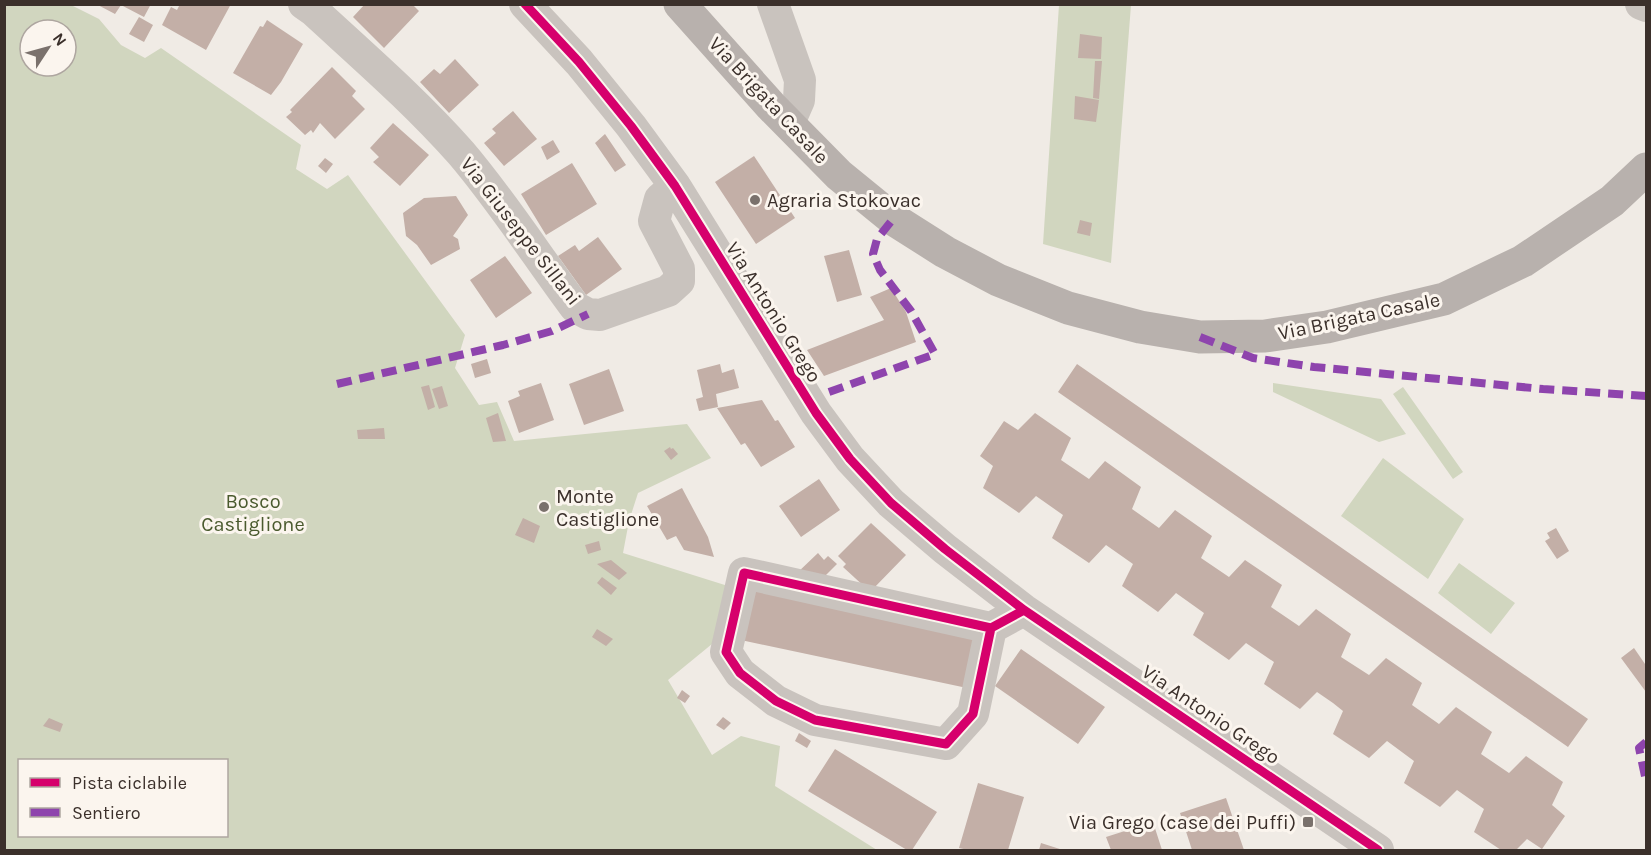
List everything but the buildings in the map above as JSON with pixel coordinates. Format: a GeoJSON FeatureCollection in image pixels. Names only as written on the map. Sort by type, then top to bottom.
{"type":"FeatureCollection","features":[{"type":"Feature","properties":{"kind":"main road","name":"Via Brigata Casale"},"geometry":{"type":"LineString","coordinates":[[680,4],[839,174],[893,219],[945,252],[998,280],[1068,308],[1140,327],[1200,337],[1265,336],[1317,328],[1444,299],[1523,261],[1612,201],[1647,169]]}},
{"type":"Feature","properties":{"kind":"street","name":"Via Giuseppe Sillani"},"geometry":{"type":"LineString","coordinates":[[304,4],[428,117],[462,155],[575,307],[588,314],[600,315],[618,310],[668,291],[679,281],[680,269],[654,221],[660,199],[675,186]]}},
{"type":"Feature","properties":{"kind":"street","name":"Via Antonio Grego"},"geometry":{"type":"LineString","coordinates":[[525,4],[586,71],[631,126],[675,186],[816,413],[850,459],[891,503],[945,549],[1024,610],[1378,850]]}},
{"type":"Feature","properties":{"kind":"street"},"geometry":{"type":"LineString","coordinates":[[773,4],[800,80],[799,100],[789,123]]}},
{"type":"Feature","properties":{"kind":"street"},"geometry":{"type":"LineString","coordinates":[[1641,4],[1647,6]]}},
{"type":"Feature","properties":{"kind":"street"},"geometry":{"type":"LineString","coordinates":[[991,628],[973,714],[946,744],[815,720],[776,701],[740,673],[726,651],[744,573],[991,628],[1024,610]]}},
{"type":"Feature","properties":{"kind":"green space","name":"Bosco Castiglione"},"geometry":{"type":"Polygon","coordinates":[[[5,4],[71,5],[99,19],[121,45],[145,58],[161,48],[301,145],[296,169],[327,189],[348,175],[465,335],[455,368],[479,405],[497,402],[514,441],[687,424],[711,458],[638,493],[629,521],[623,553],[728,586],[712,644],[668,680],[712,755],[741,736],[780,746],[775,786],[877,850],[5,850],[5,4]]]}},
{"type":"Feature","properties":{"kind":"green space"},"geometry":{"type":"Polygon","coordinates":[[[1059,5],[1131,5],[1111,263],[1043,244],[1059,5]]]}},
{"type":"Feature","properties":{"kind":"green space"},"geometry":{"type":"Polygon","coordinates":[[[1273,383],[1381,399],[1406,434],[1379,442],[1273,392],[1273,383]]]}},
{"type":"Feature","properties":{"kind":"green space"},"geometry":{"type":"Polygon","coordinates":[[[1403,387],[1463,472],[1453,479],[1393,394],[1403,387]]]}},
{"type":"Feature","properties":{"kind":"green space"},"geometry":{"type":"Polygon","coordinates":[[[1383,458],[1464,519],[1428,579],[1341,516],[1383,458]]]}},
{"type":"Feature","properties":{"kind":"green space"},"geometry":{"type":"Polygon","coordinates":[[[1459,563],[1515,603],[1491,634],[1438,593],[1459,563]]]}},
{"type":"Feature","properties":{"kind":"marked path"},"geometry":{"type":"LineString","coordinates":[[829,392],[935,354],[911,311],[880,270],[873,254],[877,239],[893,219]]}},
{"type":"Feature","properties":{"kind":"marked path"},"geometry":{"type":"LineString","coordinates":[[337,384],[503,345],[552,331],[588,314]]}},
{"type":"Feature","properties":{"kind":"marked path"},"geometry":{"type":"LineString","coordinates":[[1200,337],[1253,358],[1314,367],[1543,389],[1646,396]]}},
{"type":"Feature","properties":{"kind":"marked path"},"geometry":{"type":"LineString","coordinates":[[1646,742],[1639,748],[1646,781]]}},
{"type":"Feature","properties":{"kind":"cycle path"},"geometry":{"type":"LineString","coordinates":[[525,4],[579,62],[631,126],[675,186],[816,413],[850,459],[891,503],[945,549],[1024,610],[1378,850]]}},
{"type":"Feature","properties":{"kind":"cycle path"},"geometry":{"type":"LineString","coordinates":[[991,628],[973,714],[946,744],[815,720],[776,701],[740,673],[726,652],[744,573],[991,628],[1024,610]]}},
{"type":"Feature","properties":{"kind":"place","name":"Agraria Stokovac"},"geometry":{"type":"Point","coordinates":[755,200]}},
{"type":"Feature","properties":{"kind":"place","name":"Monte Castiglione"},"geometry":{"type":"Point","coordinates":[544,507]}},
{"type":"Feature","properties":{"kind":"place","name":"Via Grego (case dei Puffi)"},"geometry":{"type":"Point","coordinates":[1308,822]}}]}
